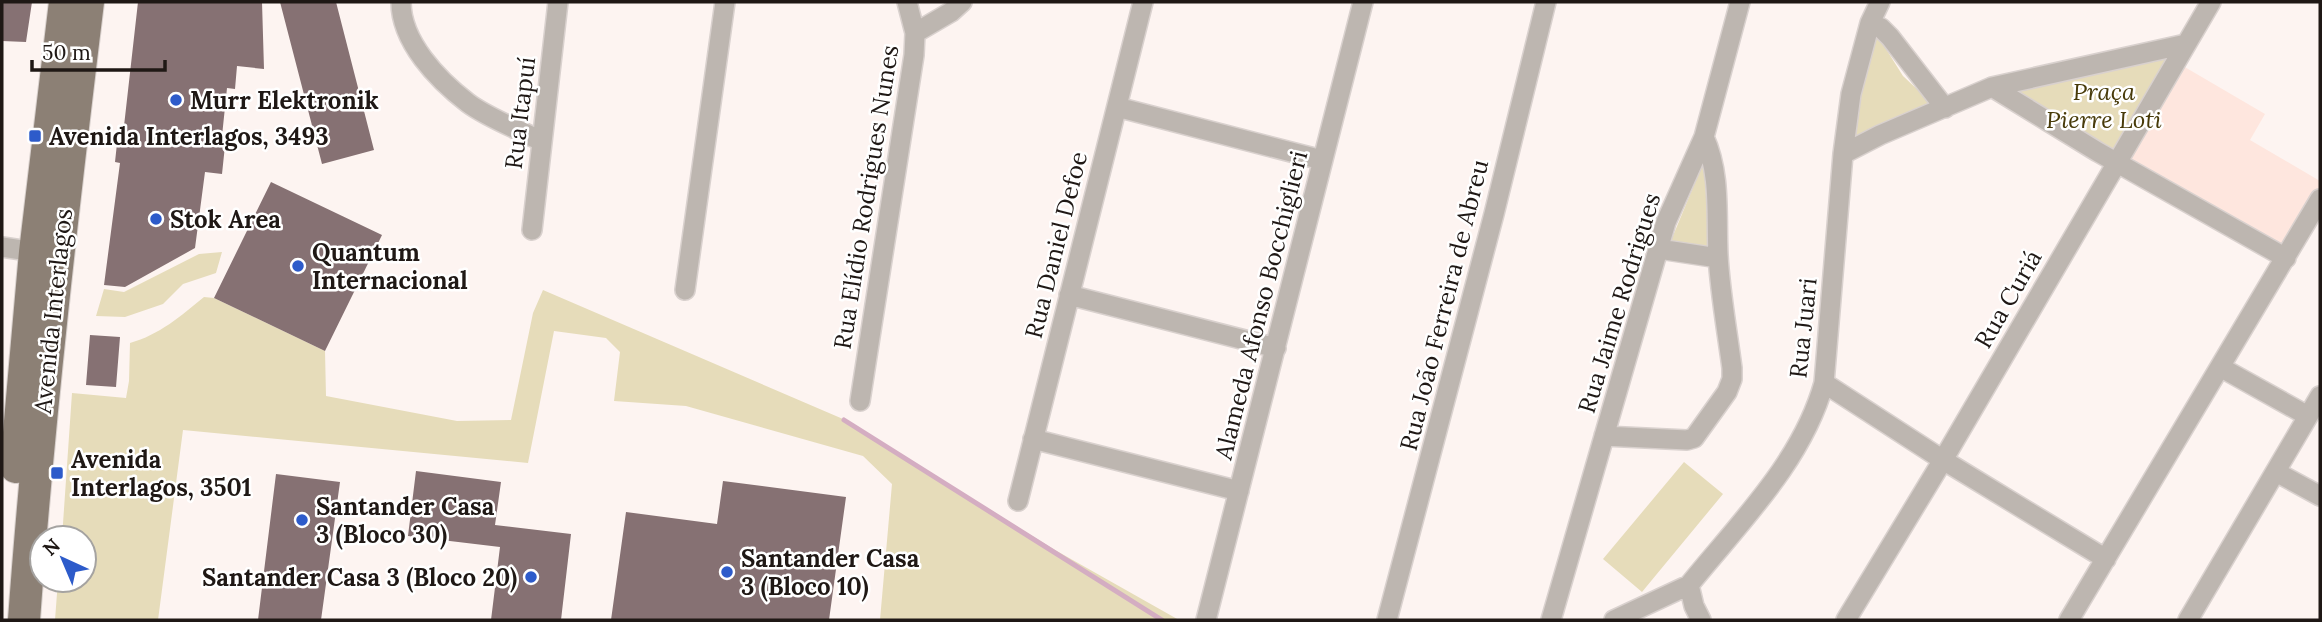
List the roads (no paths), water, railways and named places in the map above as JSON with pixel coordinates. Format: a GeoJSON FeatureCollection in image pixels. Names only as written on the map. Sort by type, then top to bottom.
{"type":"FeatureCollection","features":[{"type":"Feature","properties":{"kind":"main road","name":"Avenida Interlagos"},"geometry":{"type":"LineString","coordinates":[[4,620],[35,252],[65,2]]}},
{"type":"Feature","properties":{"kind":"main road","name":"Avenida Interlagos"},"geometry":{"type":"LineString","coordinates":[[24,620],[29,542],[58,261],[88,2]]}},
{"type":"Feature","properties":{"kind":"street"},"geometry":{"type":"LineString","coordinates":[[401,2],[407,32],[423,58],[444,82],[470,105],[541,141]]}},
{"type":"Feature","properties":{"kind":"street","name":"Rua Itapuí"},"geometry":{"type":"LineString","coordinates":[[532,230],[558,2]]}},
{"type":"Feature","properties":{"kind":"street"},"geometry":{"type":"LineString","coordinates":[[684,290],[725,2]]}},
{"type":"Feature","properties":{"kind":"street","name":"Rua Elídio Rodrigues Nunes"},"geometry":{"type":"LineString","coordinates":[[860,401],[914,55],[915,33],[907,2]]}},
{"type":"Feature","properties":{"kind":"street"},"geometry":{"type":"LineString","coordinates":[[915,33],[945,16],[962,2]]}},
{"type":"Feature","properties":{"kind":"street","name":"Rua Daniel Defoe"},"geometry":{"type":"LineString","coordinates":[[1018,501],[1143,2]]}},
{"type":"Feature","properties":{"kind":"street","name":"Alameda Afonso Bocchiglieri"},"geometry":{"type":"LineString","coordinates":[[1206,620],[1363,2]]}},
{"type":"Feature","properties":{"kind":"street","name":"Rua João Ferreira de Abreu"},"geometry":{"type":"LineString","coordinates":[[1387,620],[1490,227],[1545,2]]}},
{"type":"Feature","properties":{"kind":"street","name":"Rua Jaime Rodrigues"},"geometry":{"type":"LineString","coordinates":[[1550,620],[1671,208],[1704,137],[1740,2]]}},
{"type":"Feature","properties":{"kind":"street","name":"Rua Juari"},"geometry":{"type":"LineString","coordinates":[[1689,585],[1777,477],[1816,409],[1824,383],[1843,154],[1851,94],[1870,23],[1880,2]]}},
{"type":"Feature","properties":{"kind":"street","name":"Rua Curiá"},"geometry":{"type":"LineString","coordinates":[[1846,620],[1943,460],[2211,2]]}},
{"type":"Feature","properties":{"kind":"street"},"geometry":{"type":"LineString","coordinates":[[1870,23],[1881,28],[1890,37],[1945,108]]}},
{"type":"Feature","properties":{"kind":"street"},"geometry":{"type":"LineString","coordinates":[[1843,154],[1880,135],[1993,87],[2186,44]]}},
{"type":"Feature","properties":{"kind":"street"},"geometry":{"type":"LineString","coordinates":[[1993,87],[2117,162],[2286,258]]}},
{"type":"Feature","properties":{"kind":"street"},"geometry":{"type":"LineString","coordinates":[[1117,107],[1322,160]]}},
{"type":"Feature","properties":{"kind":"street"},"geometry":{"type":"LineString","coordinates":[[1604,436],[1687,440],[1694,438],[1727,392],[1732,379],[1718,258],[1716,180],[1711,152],[1704,137]]}},
{"type":"Feature","properties":{"kind":"street"},"geometry":{"type":"LineString","coordinates":[[2069,620],[2320,199]]}},
{"type":"Feature","properties":{"kind":"street"},"geometry":{"type":"LineString","coordinates":[[2,247],[35,252]]}},
{"type":"Feature","properties":{"kind":"street"},"geometry":{"type":"LineString","coordinates":[[1659,249],[1718,258]]}},
{"type":"Feature","properties":{"kind":"street"},"geometry":{"type":"LineString","coordinates":[[1069,295],[1276,348]]}},
{"type":"Feature","properties":{"kind":"street"},"geometry":{"type":"LineString","coordinates":[[2220,367],[2308,416]]}},
{"type":"Feature","properties":{"kind":"street"},"geometry":{"type":"LineString","coordinates":[[1824,383],[1943,460],[2106,559]]}},
{"type":"Feature","properties":{"kind":"street"},"geometry":{"type":"LineString","coordinates":[[2188,620],[2320,396]]}},
{"type":"Feature","properties":{"kind":"street"},"geometry":{"type":"LineString","coordinates":[[1033,439],[1240,491]]}},
{"type":"Feature","properties":{"kind":"street"},"geometry":{"type":"LineString","coordinates":[[2276,472],[2320,496]]}},
{"type":"Feature","properties":{"kind":"street"},"geometry":{"type":"LineString","coordinates":[[1614,620],[1689,585],[1694,606],[1702,620]]}},
{"type":"Feature","properties":{"kind":"waterway"},"geometry":{"type":"LineString","coordinates":[[844,420],[1162,620]]}},
{"type":"Feature","properties":{"kind":"place","name":"Murr Elektronik"},"geometry":{"type":"Point","coordinates":[176,100]}},
{"type":"Feature","properties":{"kind":"place","name":"Avenida Interlagos, 3493"},"geometry":{"type":"Point","coordinates":[35,136]}},
{"type":"Feature","properties":{"kind":"place","name":"Stok Area"},"geometry":{"type":"Point","coordinates":[156,219]}},
{"type":"Feature","properties":{"kind":"place","name":"Quantum Internacional"},"geometry":{"type":"Point","coordinates":[298,266]}},
{"type":"Feature","properties":{"kind":"place","name":"Avenida Interlagos, 3501"},"geometry":{"type":"Point","coordinates":[57,473]}},
{"type":"Feature","properties":{"kind":"place","name":"Santander Casa 3 (Bloco 30)"},"geometry":{"type":"Point","coordinates":[302,520]}},
{"type":"Feature","properties":{"kind":"place","name":"Santander Casa 3 (Bloco 10)"},"geometry":{"type":"Point","coordinates":[727,572]}},
{"type":"Feature","properties":{"kind":"place","name":"Santander Casa 3 (Bloco 20)"},"geometry":{"type":"Point","coordinates":[531,577]}},
{"type":"Feature","properties":{"kind":"park label","name":"Praça Pierre Loti"},"geometry":{"type":"Point","coordinates":[2104,105]}}]}
